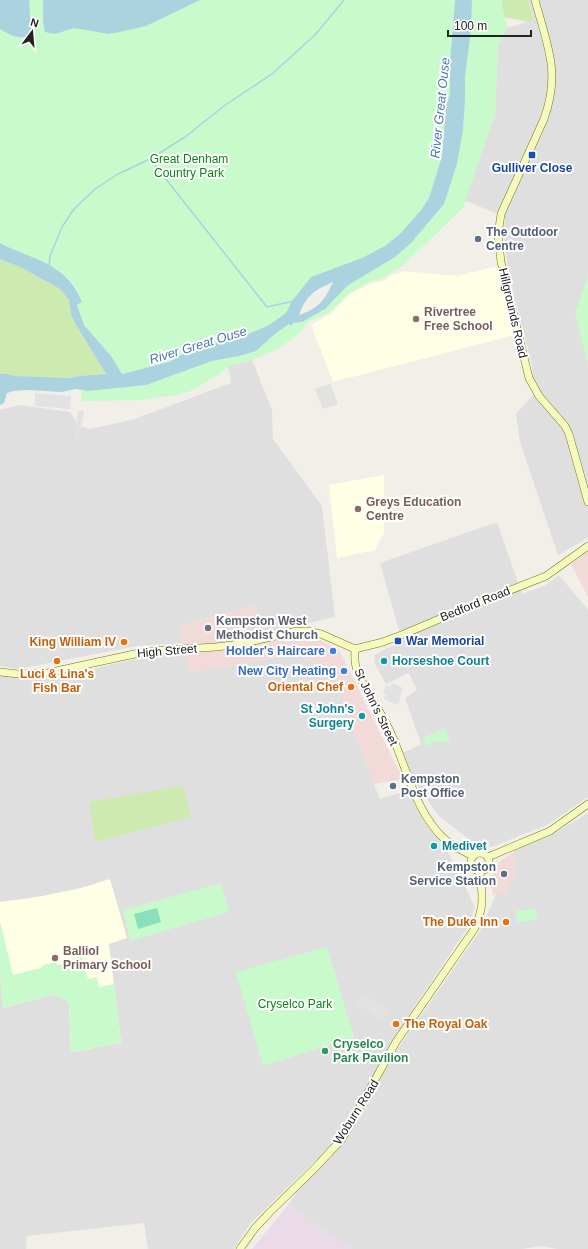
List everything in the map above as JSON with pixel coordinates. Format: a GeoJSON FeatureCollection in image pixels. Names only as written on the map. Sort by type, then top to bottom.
{"type":"FeatureCollection","features":[{"type":"Feature","properties":{"kind":"main road","name":"Hillgrounds Road"},"geometry":{"type":"LineString","coordinates":[[535,0],[549,50],[552,70],[552,87],[544,120],[501,214],[498,248],[529,378],[540,396],[565,426],[569,434],[588,502]]}},
{"type":"Feature","properties":{"kind":"main road","name":"Bedford Road"},"geometry":{"type":"LineString","coordinates":[[355,649],[390,639],[546,576],[588,546]]}},
{"type":"Feature","properties":{"kind":"main road","name":"High Street"},"geometry":{"type":"LineString","coordinates":[[0,672],[18,674],[47,673],[139,653],[240,644],[296,630],[321,634],[355,649]]}},
{"type":"Feature","properties":{"kind":"main road","name":"St John's Street"},"geometry":{"type":"LineString","coordinates":[[355,649],[354,658],[356,668],[363,684],[389,730],[411,786],[423,811],[442,837],[454,846],[473,856]]}},
{"type":"Feature","properties":{"kind":"main road"},"geometry":{"type":"LineString","coordinates":[[488,857],[550,832],[588,804]]}},
{"type":"Feature","properties":{"kind":"main road"},"geometry":{"type":"LineString","coordinates":[[481,853],[488,857],[490,861],[489,866],[485,871],[476,871],[472,867],[471,862],[473,856],[481,853]]}},
{"type":"Feature","properties":{"kind":"main road","name":"Woburn Road"},"geometry":{"type":"LineString","coordinates":[[240,1249],[255,1228],[342,1139],[396,1042],[475,928],[480,917],[483,902],[480,872]]}},
{"type":"Feature","properties":{"kind":"shaded area"},"geometry":{"type":"Polygon","coordinates":[[[528,0],[588,0],[588,538],[558,555],[520,442],[516,414],[533,395],[532,365],[509,275],[504,243],[505,217],[464,200],[495,114],[498,45],[507,28],[533,20],[528,0]]]}},
{"type":"Feature","properties":{"kind":"shaded area","name":"Rivertree Free School"},"geometry":{"type":"Polygon","coordinates":[[[498,266],[515,335],[333,382],[311,325],[332,313],[350,294],[372,283],[383,281],[392,275],[404,271],[456,276],[498,266]]]}},
{"type":"Feature","properties":{"kind":"shaded area"},"geometry":{"type":"Polygon","coordinates":[[[252,360],[272,410],[273,439],[322,506],[335,617],[265,633],[255,605],[180,626],[182,643],[137,646],[18,669],[0,666],[0,410],[19,405],[70,412],[79,426],[90,429],[135,419],[231,383],[228,366],[252,360]]]}},
{"type":"Feature","properties":{"kind":"shaded area"},"geometry":{"type":"Polygon","coordinates":[[[330,384],[338,404],[323,409],[315,389],[330,384]]]}},
{"type":"Feature","properties":{"kind":"shaded area"},"geometry":{"type":"Polygon","coordinates":[[[35,393],[71,396],[70,409],[35,406],[35,393]]]}},
{"type":"Feature","properties":{"kind":"shaded area"},"geometry":{"type":"Polygon","coordinates":[[[78,411],[84,411],[79,440],[74,439],[78,411]]]}},
{"type":"Feature","properties":{"kind":"shaded area","name":"Greys Education Centre"},"geometry":{"type":"Polygon","coordinates":[[[384,475],[384,533],[375,550],[337,558],[329,485],[384,475]]]}},
{"type":"Feature","properties":{"kind":"shaded area"},"geometry":{"type":"Polygon","coordinates":[[[497,522],[522,594],[546,585],[559,575],[588,610],[588,797],[549,824],[492,847],[476,845],[438,815],[412,778],[403,753],[421,744],[405,698],[417,690],[409,673],[386,684],[375,664],[374,655],[406,639],[399,630],[380,563],[497,522]]]}},
{"type":"Feature","properties":{"kind":"shaded area"},"geometry":{"type":"Polygon","coordinates":[[[588,552],[588,597],[571,564],[588,552]]]}},
{"type":"Feature","properties":{"kind":"shaded area"},"geometry":{"type":"Polygon","coordinates":[[[255,605],[268,641],[307,633],[339,650],[403,779],[374,784],[332,670],[297,654],[190,672],[182,643],[180,626],[255,605]]]}},
{"type":"Feature","properties":{"kind":"shaded area"},"geometry":{"type":"Polygon","coordinates":[[[185,654],[191,672],[297,654],[332,670],[380,799],[399,793],[413,797],[424,821],[447,850],[475,907],[468,927],[415,1006],[359,1104],[480,931],[515,850],[550,836],[588,813],[588,1249],[557,1249],[541,1246],[522,1249],[351,1249],[288,1205],[327,1149],[250,1224],[234,1249],[148,1249],[144,1223],[27,1236],[26,1249],[0,1249],[0,675],[23,679],[58,678],[141,657],[185,654]]]}},
{"type":"Feature","properties":{"kind":"shaded area"},"geometry":{"type":"Polygon","coordinates":[[[392,683],[403,688],[398,705],[383,699],[386,695],[383,693],[386,685],[390,687],[392,683]]]}},
{"type":"Feature","properties":{"kind":"shaded area","name":"Kempston Service Station"},"geometry":{"type":"Polygon","coordinates":[[[514,852],[518,859],[513,862],[517,870],[507,889],[507,893],[493,895],[492,884],[494,870],[501,860],[514,852]]]}},
{"type":"Feature","properties":{"kind":"shaded area","name":"Balliol Primary School"},"geometry":{"type":"Polygon","coordinates":[[[110,879],[127,938],[109,944],[121,1043],[71,1052],[69,1002],[55,994],[3,1008],[0,972],[0,902],[37,897],[81,888],[110,879]]]}},
{"type":"Feature","properties":{"kind":"shaded area"},"geometry":{"type":"Polygon","coordinates":[[[363,993],[389,1010],[382,1020],[356,1003],[363,993]]]}},
{"type":"Feature","properties":{"kind":"shaded area"},"geometry":{"type":"Polygon","coordinates":[[[288,1205],[351,1249],[252,1249],[288,1205]]]}},
{"type":"Feature","properties":{"kind":"green space","name":"Great Denham Country Park"},"geometry":{"type":"Polygon","coordinates":[[[0,0],[455,0],[450,61],[450,94],[446,106],[442,156],[429,198],[421,210],[401,233],[385,246],[362,258],[292,301],[286,313],[269,325],[240,338],[192,349],[169,362],[122,374],[111,356],[84,325],[77,304],[82,302],[71,281],[53,267],[0,243],[0,0]]]}},
{"type":"Feature","properties":{"kind":"green space"},"geometry":{"type":"Polygon","coordinates":[[[472,0],[501,0],[507,28],[498,45],[495,114],[463,208],[402,266],[381,279],[371,281],[349,293],[330,312],[308,322],[300,333],[278,349],[252,360],[228,366],[222,372],[191,391],[176,395],[141,400],[82,401],[81,390],[89,391],[146,385],[212,361],[256,351],[276,333],[289,324],[302,322],[325,309],[347,286],[395,257],[411,243],[444,204],[457,164],[463,130],[465,77],[471,30],[472,0]]]}},
{"type":"Feature","properties":{"kind":"green space"},"geometry":{"type":"Polygon","coordinates":[[[501,0],[528,0],[533,20],[528,22],[504,17],[501,0]]]}},
{"type":"Feature","properties":{"kind":"green space"},"geometry":{"type":"Polygon","coordinates":[[[0,259],[22,268],[60,289],[69,300],[71,315],[76,325],[106,374],[72,378],[0,374],[0,259]]]}},
{"type":"Feature","properties":{"kind":"green space"},"geometry":{"type":"Polygon","coordinates":[[[588,275],[588,365],[575,314],[588,275]]]}},
{"type":"Feature","properties":{"kind":"green space"},"geometry":{"type":"Polygon","coordinates":[[[445,728],[450,740],[434,742],[426,746],[423,738],[445,728]]]}},
{"type":"Feature","properties":{"kind":"green space"},"geometry":{"type":"Polygon","coordinates":[[[183,786],[191,817],[95,842],[89,802],[183,786]]]}},
{"type":"Feature","properties":{"kind":"green space"},"geometry":{"type":"Polygon","coordinates":[[[221,883],[229,912],[130,941],[123,910],[221,883]]]}},
{"type":"Feature","properties":{"kind":"green space"},"geometry":{"type":"Polygon","coordinates":[[[157,908],[161,922],[138,929],[134,914],[157,908]]]}},
{"type":"Feature","properties":{"kind":"green space"},"geometry":{"type":"Polygon","coordinates":[[[536,909],[537,920],[517,922],[516,911],[536,909]]]}},
{"type":"Feature","properties":{"kind":"green space"},"geometry":{"type":"Polygon","coordinates":[[[0,921],[13,975],[41,968],[43,965],[55,962],[57,965],[72,961],[81,955],[88,979],[97,977],[99,987],[114,984],[121,1043],[71,1052],[69,1002],[55,994],[3,1008],[0,972],[0,921]]]}},
{"type":"Feature","properties":{"kind":"green space","name":"Cryselco Park"},"geometry":{"type":"Polygon","coordinates":[[[327,947],[354,1037],[263,1066],[236,972],[327,947]]]}},
{"type":"Feature","properties":{"kind":"water"},"geometry":{"type":"Polygon","coordinates":[[[0,0],[29,0],[31,31],[28,36],[17,37],[0,29],[0,0]]]}},
{"type":"Feature","properties":{"kind":"water"},"geometry":{"type":"Polygon","coordinates":[[[43,0],[200,0],[146,26],[109,34],[74,28],[55,34],[45,32],[43,22],[43,0]]]}},
{"type":"Feature","properties":{"kind":"water","name":"River Great Ouse"},"geometry":{"type":"Polygon","coordinates":[[[455,0],[472,0],[471,30],[465,77],[463,130],[457,164],[444,204],[411,243],[395,257],[347,286],[325,309],[302,322],[293,323],[292,326],[289,324],[276,333],[256,351],[212,361],[146,385],[89,391],[76,389],[62,392],[27,390],[14,391],[7,393],[4,403],[0,405],[0,374],[72,378],[106,374],[71,315],[69,300],[60,289],[22,268],[0,259],[0,243],[48,264],[68,279],[76,289],[82,302],[77,305],[84,325],[111,356],[122,374],[169,362],[192,349],[240,338],[269,325],[286,313],[292,301],[311,277],[362,258],[385,246],[401,233],[421,210],[429,198],[442,156],[446,106],[450,94],[450,61],[455,0]],[[333,282],[312,294],[308,298],[299,315],[316,307],[324,299],[333,282]]]}},
{"type":"Feature","properties":{"kind":"waterway"},"geometry":{"type":"LineString","coordinates":[[49,267],[50,256],[62,227],[74,209],[94,190],[118,174],[150,159],[185,137],[224,106],[272,74],[315,35],[344,0]]}},
{"type":"Feature","properties":{"kind":"waterway"},"geometry":{"type":"LineString","coordinates":[[150,159],[267,307],[294,301]]}},
{"type":"Feature","properties":{"kind":"place","name":"Gulliver Close"},"geometry":{"type":"Point","coordinates":[532,155]}},
{"type":"Feature","properties":{"kind":"place","name":"The Outdoor Centre"},"geometry":{"type":"Point","coordinates":[478,239]}},
{"type":"Feature","properties":{"kind":"place","name":"Rivertree Free School"},"geometry":{"type":"Point","coordinates":[416,319]}},
{"type":"Feature","properties":{"kind":"place","name":"Greys Education Centre"},"geometry":{"type":"Point","coordinates":[358,509]}},
{"type":"Feature","properties":{"kind":"place","name":"Kempston West Methodist Church"},"geometry":{"type":"Point","coordinates":[208,628]}},
{"type":"Feature","properties":{"kind":"place","name":"War Memorial"},"geometry":{"type":"Point","coordinates":[398,641]}},
{"type":"Feature","properties":{"kind":"place","name":"King William IV"},"geometry":{"type":"Point","coordinates":[124,642]}},
{"type":"Feature","properties":{"kind":"place","name":"Holder's Haircare"},"geometry":{"type":"Point","coordinates":[333,651]}},
{"type":"Feature","properties":{"kind":"place","name":"Luci & Lina's Fish Bar"},"geometry":{"type":"Point","coordinates":[57,661]}},
{"type":"Feature","properties":{"kind":"place","name":"Horseshoe Court"},"geometry":{"type":"Point","coordinates":[384,661]}},
{"type":"Feature","properties":{"kind":"place","name":"New City Heating"},"geometry":{"type":"Point","coordinates":[344,671]}},
{"type":"Feature","properties":{"kind":"place","name":"Oriental Chef"},"geometry":{"type":"Point","coordinates":[351,687]}},
{"type":"Feature","properties":{"kind":"place","name":"St John's Surgery"},"geometry":{"type":"Point","coordinates":[362,716]}},
{"type":"Feature","properties":{"kind":"place","name":"Kempston Post Office"},"geometry":{"type":"Point","coordinates":[393,786]}},
{"type":"Feature","properties":{"kind":"place","name":"Medivet"},"geometry":{"type":"Point","coordinates":[434,846]}},
{"type":"Feature","properties":{"kind":"place","name":"Kempston Service Station"},"geometry":{"type":"Point","coordinates":[504,874]}},
{"type":"Feature","properties":{"kind":"place","name":"The Duke Inn"},"geometry":{"type":"Point","coordinates":[506,922]}},
{"type":"Feature","properties":{"kind":"place","name":"Balliol Primary School"},"geometry":{"type":"Point","coordinates":[55,958]}},
{"type":"Feature","properties":{"kind":"place","name":"The Royal Oak"},"geometry":{"type":"Point","coordinates":[396,1024]}},
{"type":"Feature","properties":{"kind":"place","name":"Cryselco Park Pavilion"},"geometry":{"type":"Point","coordinates":[325,1051]}}]}
